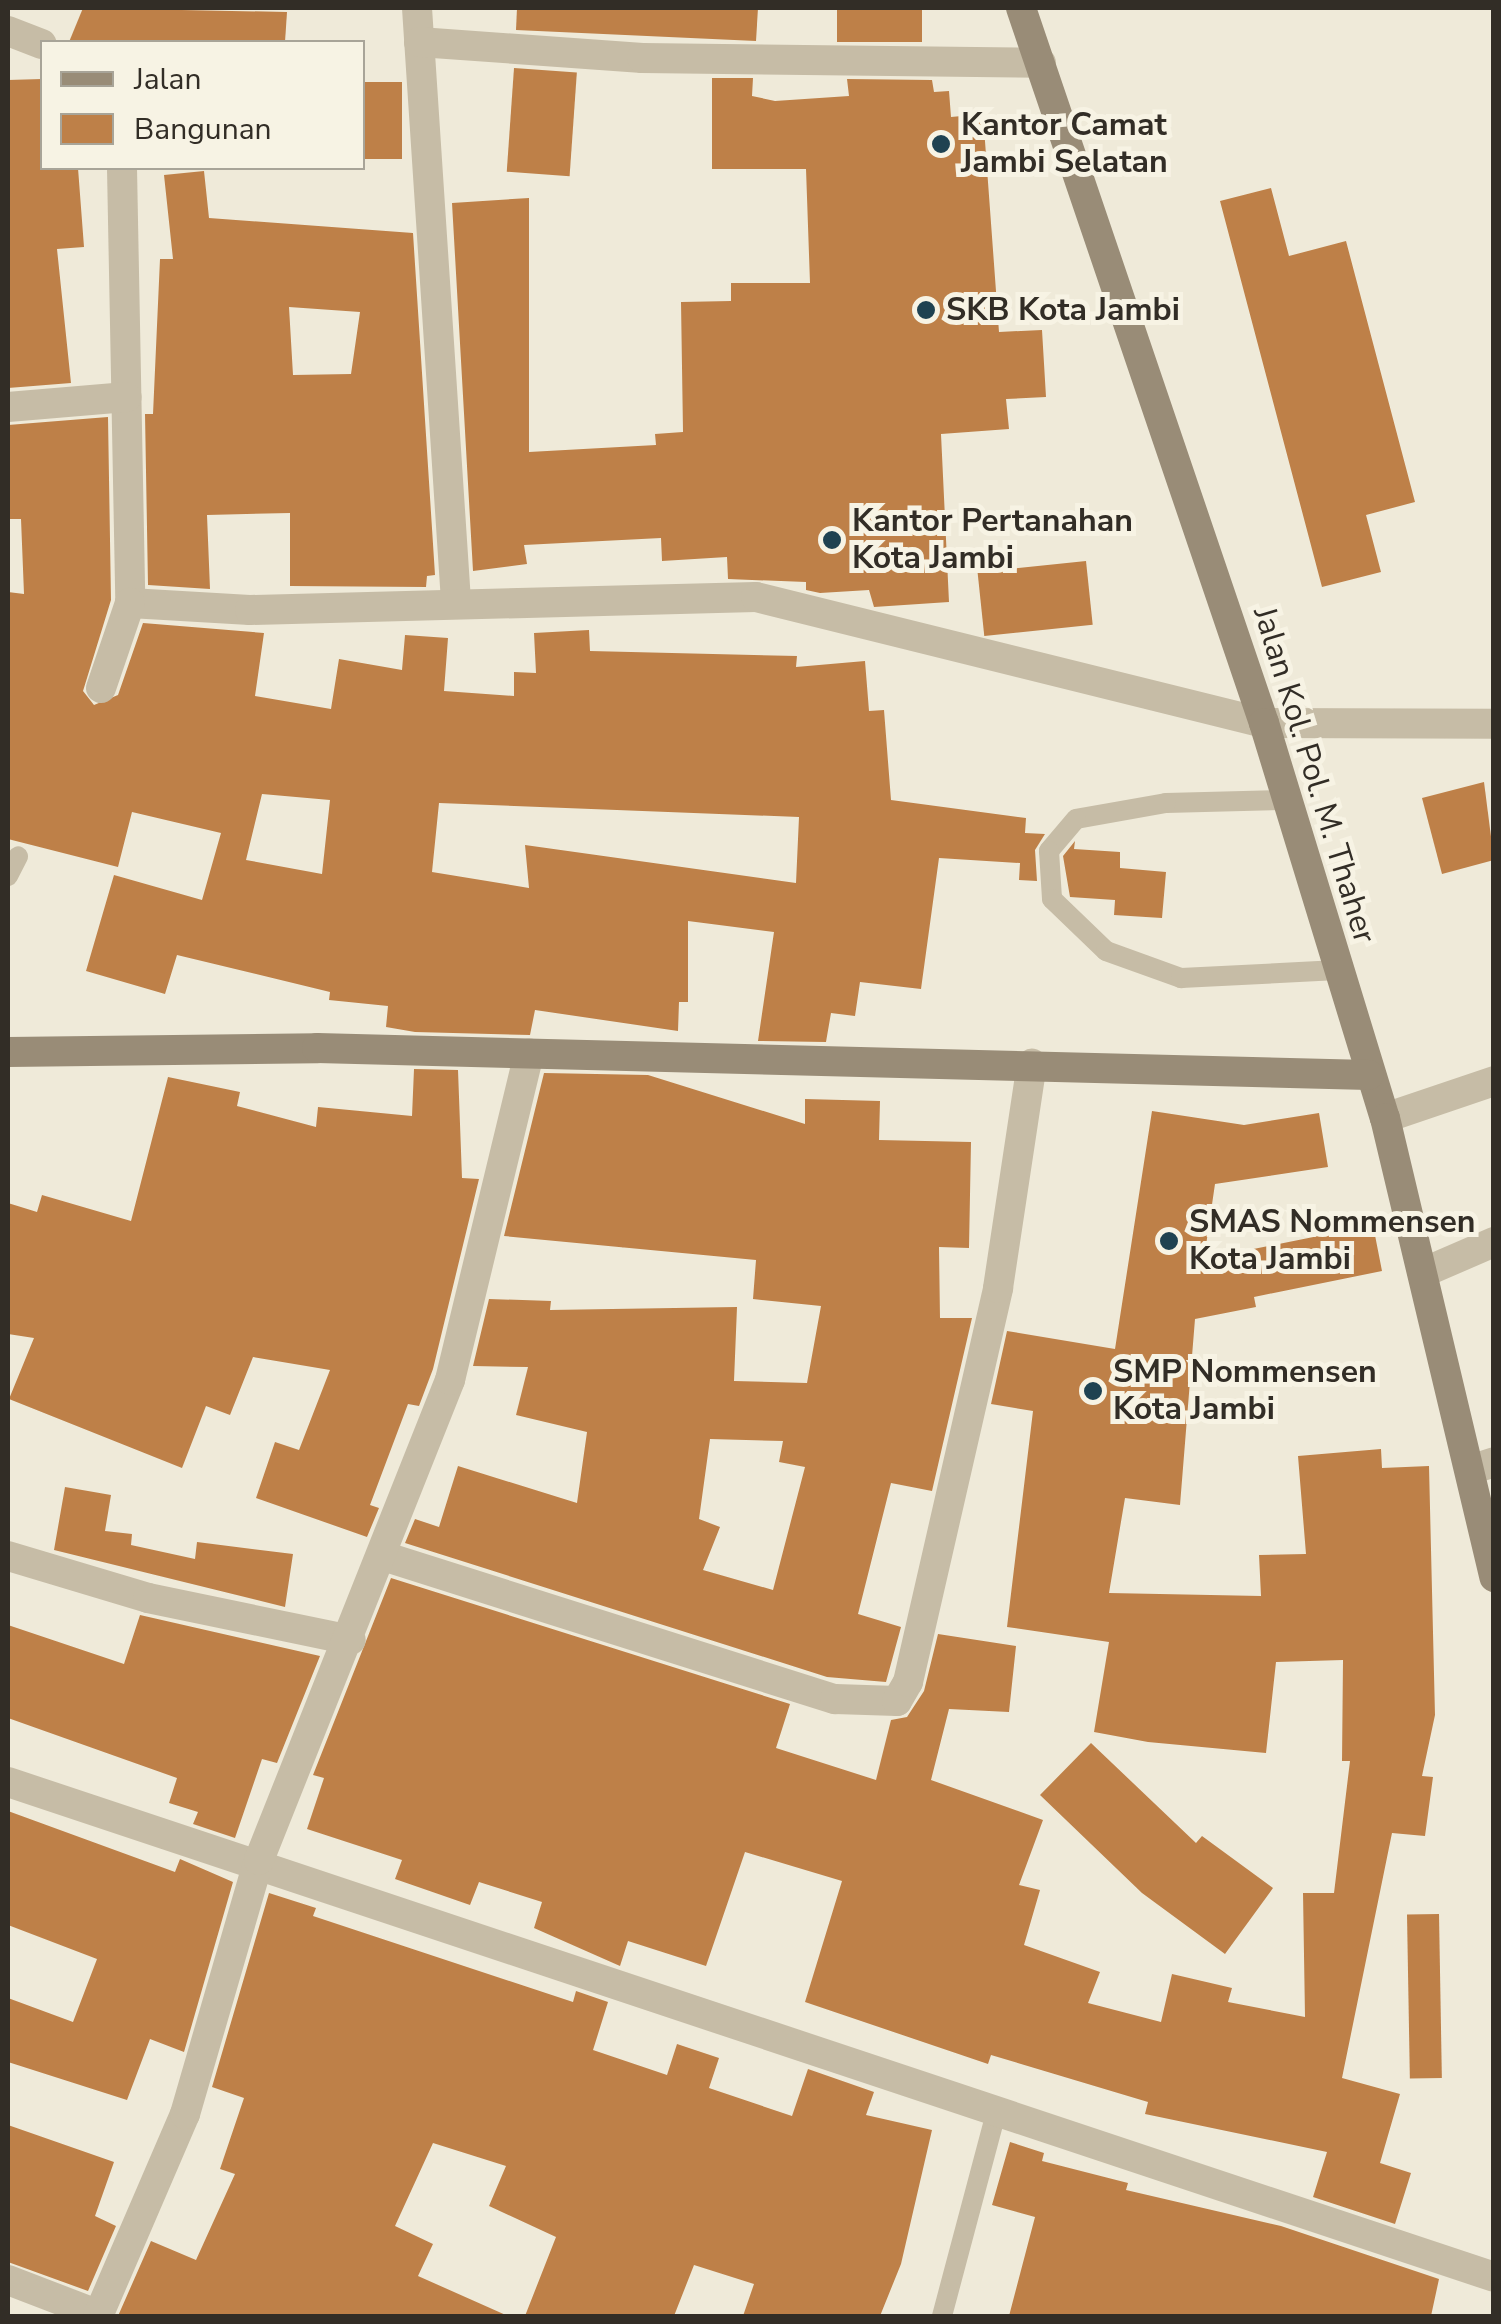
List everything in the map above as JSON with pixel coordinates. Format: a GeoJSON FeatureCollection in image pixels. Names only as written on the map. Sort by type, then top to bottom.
{"type":"FeatureCollection","features":[{"type":"Feature","properties":{"kind":"street"},"geometry":{"type":"LineString","coordinates":[[418,8],[456,602]]}},
{"type":"Feature","properties":{"kind":"street","name":"Jalan Kol. Pol. M. Thaher"},"geometry":{"type":"LineString","coordinates":[[1021,8],[1264,723],[1368,1075],[1385,1118],[1483,1466],[1494,1577]]}},
{"type":"Feature","properties":{"kind":"street"},"geometry":{"type":"LineString","coordinates":[[8,31],[40,43]]}},
{"type":"Feature","properties":{"kind":"street"},"geometry":{"type":"LineString","coordinates":[[419,42],[642,58],[1041,63]]}},
{"type":"Feature","properties":{"kind":"street"},"geometry":{"type":"LineString","coordinates":[[101,688],[130,602],[122,170]]}},
{"type":"Feature","properties":{"kind":"street"},"geometry":{"type":"LineString","coordinates":[[8,407],[127,397]]}},
{"type":"Feature","properties":{"kind":"street"},"geometry":{"type":"LineString","coordinates":[[130,602],[250,610],[712,596],[796,603],[1264,723],[1494,724]]}},
{"type":"Feature","properties":{"kind":"street"},"geometry":{"type":"LineString","coordinates":[[8,1052],[529,1053],[1368,1075]]}},
{"type":"Feature","properties":{"kind":"street"},"geometry":{"type":"LineString","coordinates":[[8,2280],[99,2316],[186,2114],[260,1860],[352,1640],[450,1380],[529,1053]]}},
{"type":"Feature","properties":{"kind":"street"},"geometry":{"type":"LineString","coordinates":[[383,1556],[835,1699],[897,1701],[908,1682],[998,1288],[1032,1064]]}},
{"type":"Feature","properties":{"kind":"street"},"geometry":{"type":"LineString","coordinates":[[1385,1118],[1494,1081]]}},
{"type":"Feature","properties":{"kind":"street"},"geometry":{"type":"LineString","coordinates":[[1427,1271],[1494,1242]]}},
{"type":"Feature","properties":{"kind":"street"},"geometry":{"type":"LineString","coordinates":[[8,1556],[148,1598],[352,1640]]}},
{"type":"Feature","properties":{"kind":"street"},"geometry":{"type":"LineString","coordinates":[[8,1782],[260,1860],[1494,2277]]}},
{"type":"Feature","properties":{"kind":"lane"},"geometry":{"type":"LineString","coordinates":[[1284,800],[1166,803],[1076,819],[1049,852],[1052,898],[1106,951],[1181,978],[1338,970]]}},
{"type":"Feature","properties":{"kind":"lane"},"geometry":{"type":"LineString","coordinates":[[8,876],[18,856]]}},
{"type":"Feature","properties":{"kind":"lane"},"geometry":{"type":"LineString","coordinates":[[942,2316],[997,2110]]}},
{"type":"Feature","properties":{"kind":"building"},"geometry":{"type":"Polygon","coordinates":[[[83,8],[287,12],[285,40],[70,40],[83,8]]]}},
{"type":"Feature","properties":{"kind":"building"},"geometry":{"type":"Polygon","coordinates":[[[517,8],[758,8],[756,41],[516,30],[517,8]]]}},
{"type":"Feature","properties":{"kind":"building"},"geometry":{"type":"Polygon","coordinates":[[[837,8],[922,8],[922,42],[837,42],[837,8]]]}},
{"type":"Feature","properties":{"kind":"building"},"geometry":{"type":"Polygon","coordinates":[[[514,68],[577,72],[570,176],[507,172],[514,68]]]}},
{"type":"Feature","properties":{"kind":"building"},"geometry":{"type":"Polygon","coordinates":[[[712,78],[753,78],[752,96],[775,101],[849,96],[847,79],[932,80],[934,92],[949,91],[951,117],[983,114],[999,332],[1042,330],[1046,397],[1006,399],[1009,429],[941,434],[949,602],[874,607],[869,590],[820,593],[806,590],[806,582],[728,579],[727,557],[662,561],[661,538],[524,545],[527,564],[473,571],[452,203],[529,198],[529,452],[656,445],[655,434],[683,432],[681,302],[731,301],[731,283],[810,283],[806,169],[712,169],[712,78]]]}},
{"type":"Feature","properties":{"kind":"building"},"geometry":{"type":"Polygon","coordinates":[[[40,79],[40,170],[78,170],[84,247],[57,249],[71,383],[8,388],[8,80],[40,79]]]}},
{"type":"Feature","properties":{"kind":"building"},"geometry":{"type":"Polygon","coordinates":[[[365,82],[402,82],[402,159],[365,159],[365,82]]]}},
{"type":"Feature","properties":{"kind":"building"},"geometry":{"type":"Polygon","coordinates":[[[204,171],[209,218],[413,233],[435,575],[427,576],[426,587],[290,586],[290,513],[207,515],[210,589],[148,585],[145,414],[153,414],[160,259],[173,259],[164,175],[204,171]],[[289,307],[293,375],[351,374],[360,312],[289,307]]]}},
{"type":"Feature","properties":{"kind":"building"},"geometry":{"type":"Polygon","coordinates":[[[1271,188],[1289,256],[1346,241],[1415,502],[1366,515],[1381,572],[1322,587],[1220,201],[1271,188]]]}},
{"type":"Feature","properties":{"kind":"building"},"geometry":{"type":"Polygon","coordinates":[[[108,417],[111,600],[83,691],[94,705],[118,695],[143,623],[264,633],[255,696],[331,709],[339,659],[402,670],[405,635],[448,638],[444,691],[514,696],[514,672],[536,673],[534,633],[589,630],[590,651],[797,656],[796,667],[865,661],[869,711],[884,710],[891,800],[1026,818],[1025,833],[1045,834],[1035,850],[1037,881],[1019,880],[1020,863],[939,858],[921,989],[860,982],[855,1016],[831,1013],[826,1042],[758,1041],[774,932],[688,921],[688,1002],[679,1002],[678,1031],[535,1010],[530,1035],[415,1032],[386,1027],[388,1006],[329,1000],[330,992],[177,955],[165,994],[86,971],[114,875],[202,900],[221,833],[132,812],[118,867],[8,839],[8,592],[24,594],[21,519],[8,519],[8,425],[108,417]],[[262,794],[246,860],[322,874],[330,800],[262,794]],[[439,803],[432,872],[529,888],[525,845],[796,883],[799,817],[439,803]]]}},
{"type":"Feature","properties":{"kind":"building"},"geometry":{"type":"Polygon","coordinates":[[[1086,561],[1093,625],[984,636],[978,572],[1086,561]]]}},
{"type":"Feature","properties":{"kind":"building"},"geometry":{"type":"Polygon","coordinates":[[[1484,782],[1494,860],[1442,874],[1422,798],[1484,782]]]}},
{"type":"Feature","properties":{"kind":"building"},"geometry":{"type":"Polygon","coordinates":[[[1075,841],[1074,849],[1120,852],[1120,868],[1166,872],[1162,918],[1114,915],[1115,900],[1070,897],[1063,856],[1075,841]]]}},
{"type":"Feature","properties":{"kind":"building"},"geometry":{"type":"Polygon","coordinates":[[[414,1069],[458,1070],[462,1178],[479,1179],[433,1369],[419,1406],[408,1404],[370,1505],[379,1508],[367,1537],[256,1498],[275,1442],[299,1450],[330,1370],[253,1357],[230,1415],[206,1406],[182,1468],[9,1399],[34,1338],[8,1334],[8,1203],[37,1212],[42,1195],[131,1221],[168,1077],[240,1092],[237,1106],[316,1127],[318,1107],[412,1116],[414,1069]]]}},
{"type":"Feature","properties":{"kind":"building"},"geometry":{"type":"Polygon","coordinates":[[[544,1073],[648,1075],[805,1124],[805,1099],[880,1101],[879,1140],[971,1142],[969,1248],[939,1247],[940,1318],[972,1318],[932,1491],[891,1483],[858,1614],[901,1627],[886,1682],[827,1677],[405,1543],[415,1519],[439,1527],[458,1466],[577,1503],[587,1432],[516,1415],[528,1367],[473,1366],[489,1299],[551,1301],[550,1310],[737,1307],[734,1381],[807,1383],[821,1306],[753,1299],[756,1260],[504,1236],[544,1073]],[[710,1439],[699,1519],[720,1527],[703,1570],[773,1590],[805,1467],[779,1462],[783,1441],[710,1439]]]}},
{"type":"Feature","properties":{"kind":"building"},"geometry":{"type":"Polygon","coordinates":[[[1152,1111],[1244,1125],[1319,1113],[1328,1167],[1215,1184],[1204,1259],[1373,1225],[1382,1271],[1254,1297],[1256,1307],[1195,1319],[1180,1505],[1125,1498],[1109,1593],[1261,1596],[1259,1555],[1306,1554],[1298,1456],[1381,1449],[1382,1468],[1429,1466],[1435,1715],[1422,1776],[1433,1777],[1425,1836],[1392,1833],[1342,2078],[1400,2094],[1380,2163],[1411,2173],[1395,2224],[1313,2197],[1327,2152],[1145,2114],[1148,2102],[991,2055],[988,2064],[805,2002],[842,1881],[745,1852],[706,1966],[628,1941],[620,1966],[534,1928],[542,1902],[479,1882],[470,1905],[395,1879],[402,1860],[307,1829],[324,1778],[313,1775],[391,1578],[790,1704],[776,1748],[876,1780],[891,1720],[907,1717],[924,1691],[938,1634],[1016,1646],[1009,1712],[949,1709],[931,1780],[1043,1820],[1019,1885],[1040,1890],[1024,1945],[1100,1972],[1088,2003],[1161,2022],[1172,1974],[1232,1988],[1228,2002],[1305,2017],[1303,1893],[1334,1893],[1350,1761],[1342,1761],[1343,1660],[1276,1662],[1266,1753],[1148,1742],[1094,1732],[1109,1642],[1007,1627],[1033,1411],[991,1404],[1007,1331],[1115,1349],[1152,1111]]]}},
{"type":"Feature","properties":{"kind":"building"},"geometry":{"type":"Polygon","coordinates":[[[65,1487],[111,1495],[105,1531],[132,1534],[131,1545],[195,1559],[197,1542],[293,1554],[285,1607],[54,1550],[65,1487]]]}},
{"type":"Feature","properties":{"kind":"building"},"geometry":{"type":"Polygon","coordinates":[[[140,1615],[320,1656],[277,1763],[262,1759],[235,1838],[193,1824],[198,1812],[169,1803],[177,1778],[8,1718],[8,1625],[124,1664],[140,1615]]]}},
{"type":"Feature","properties":{"kind":"building"},"geometry":{"type":"Polygon","coordinates":[[[1091,1743],[1196,1843],[1202,1836],[1273,1888],[1225,1954],[1142,1893],[1040,1795],[1091,1743]]]}},
{"type":"Feature","properties":{"kind":"building"},"geometry":{"type":"Polygon","coordinates":[[[8,1811],[175,1872],[180,1859],[233,1882],[184,2052],[150,2039],[127,2100],[8,2062],[8,1998],[73,2022],[97,1959],[8,1925],[8,1811]]]}},
{"type":"Feature","properties":{"kind":"building"},"geometry":{"type":"Polygon","coordinates":[[[269,1893],[316,1908],[313,1916],[573,2002],[576,1991],[608,2002],[593,2050],[667,2075],[677,2044],[719,2058],[709,2088],[792,2116],[808,2069],[874,2092],[866,2115],[932,2130],[901,2264],[880,2316],[743,2316],[754,2284],[694,2265],[674,2316],[525,2316],[556,2237],[489,2206],[506,2166],[433,2143],[395,2226],[433,2244],[418,2276],[508,2316],[118,2316],[151,2241],[196,2260],[235,2174],[220,2169],[244,2098],[212,2087],[269,1893]]]}},
{"type":"Feature","properties":{"kind":"building"},"geometry":{"type":"Polygon","coordinates":[[[1439,1914],[1442,2078],[1410,2079],[1407,1915],[1439,1914]]]}},
{"type":"Feature","properties":{"kind":"building"},"geometry":{"type":"Polygon","coordinates":[[[8,2125],[114,2162],[95,2216],[116,2226],[88,2291],[8,2262],[8,2125]]]}},
{"type":"Feature","properties":{"kind":"building"},"geometry":{"type":"Polygon","coordinates":[[[1010,2142],[1044,2153],[1042,2161],[1128,2183],[1126,2190],[1281,2226],[1439,2279],[1431,2316],[1009,2316],[1035,2217],[992,2205],[1010,2142]]]}},
{"type":"Feature","properties":{"kind":"place","name":"Kantor Camat Jambi Selatan"},"geometry":{"type":"Point","coordinates":[941,144]}},
{"type":"Feature","properties":{"kind":"place","name":"SKB Kota Jambi"},"geometry":{"type":"Point","coordinates":[926,310]}},
{"type":"Feature","properties":{"kind":"place","name":"Kantor Pertanahan Kota Jambi"},"geometry":{"type":"Point","coordinates":[832,540]}},
{"type":"Feature","properties":{"kind":"place","name":"SMAS Nommensen Kota Jambi"},"geometry":{"type":"Point","coordinates":[1169,1241]}},
{"type":"Feature","properties":{"kind":"place","name":"SMP Nommensen Kota Jambi"},"geometry":{"type":"Point","coordinates":[1093,1391]}}]}
